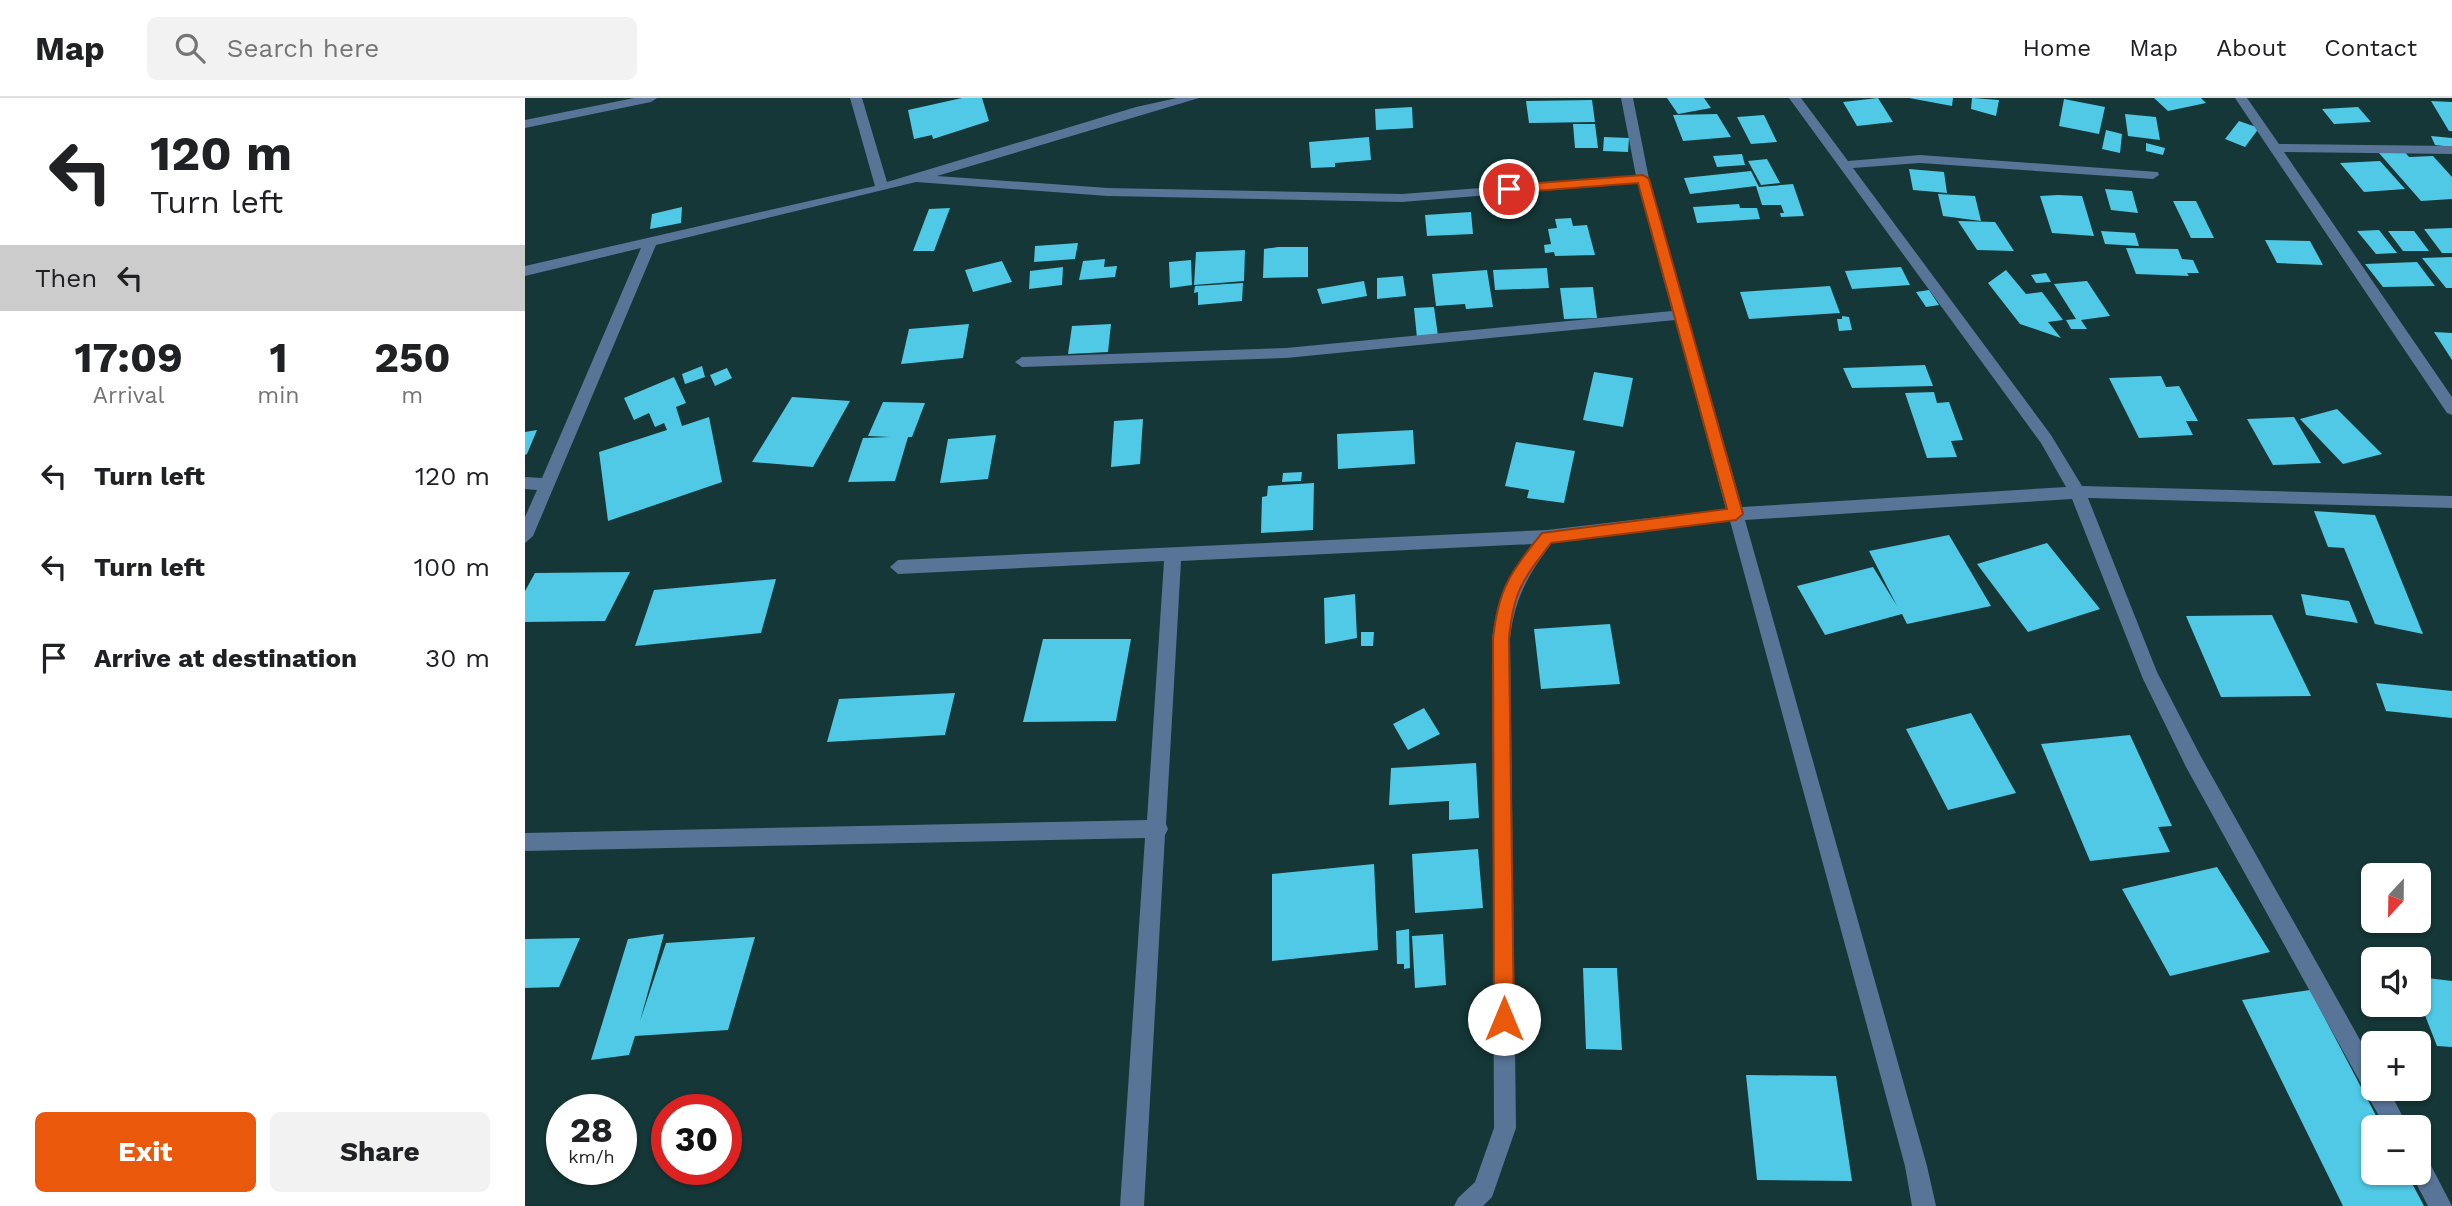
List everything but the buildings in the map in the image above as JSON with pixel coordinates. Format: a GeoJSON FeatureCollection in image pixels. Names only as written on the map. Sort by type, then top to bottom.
{"type":"FeatureCollection","features":[{"type":"Feature","properties":{"kind":"street"},"geometry":{"type":"LineString","coordinates":[[525,124],[651,98]]}},
{"type":"Feature","properties":{"kind":"street"},"geometry":{"type":"LineString","coordinates":[[856,98],[882,188]]}},
{"type":"Feature","properties":{"kind":"street"},"geometry":{"type":"LineString","coordinates":[[525,271],[882,188],[1140,110],[1193,98]]}},
{"type":"Feature","properties":{"kind":"street"},"geometry":{"type":"LineString","coordinates":[[1627,98],[1643,179],[1916,1166],[1924,1206]]}},
{"type":"Feature","properties":{"kind":"street"},"geometry":{"type":"LineString","coordinates":[[1795,98],[2046,439],[2077,492],[2149,674],[2193,761],[2361,1062]]}},
{"type":"Feature","properties":{"kind":"street"},"geometry":{"type":"LineString","coordinates":[[2241,98],[2452,409]]}},
{"type":"Feature","properties":{"kind":"street"},"geometry":{"type":"LineString","coordinates":[[2276,148],[2452,150]]}},
{"type":"Feature","properties":{"kind":"street"},"geometry":{"type":"LineString","coordinates":[[1845,165],[1920,159],[2153,176]]}},
{"type":"Feature","properties":{"kind":"street"},"geometry":{"type":"LineString","coordinates":[[915,178],[1108,192],[1402,198],[1643,179]]}},
{"type":"Feature","properties":{"kind":"street"},"geometry":{"type":"LineString","coordinates":[[525,536],[650,243]]}},
{"type":"Feature","properties":{"kind":"street"},"geometry":{"type":"LineString","coordinates":[[1022,362],[1286,353],[1681,315]]}},
{"type":"Feature","properties":{"kind":"street"},"geometry":{"type":"LineString","coordinates":[[525,483],[545,484]]}},
{"type":"Feature","properties":{"kind":"street"},"geometry":{"type":"LineString","coordinates":[[898,567],[1547,537],[1736,514],[2077,492],[2447,502],[2452,517]]}},
{"type":"Feature","properties":{"kind":"street"},"geometry":{"type":"LineString","coordinates":[[1466,1206],[1484,1189],[1505,1128],[1501,639],[1504,606],[1518,574],[1547,537]]}},
{"type":"Feature","properties":{"kind":"street"},"geometry":{"type":"LineString","coordinates":[[1132,1206],[1158,829],[1173,555]]}},
{"type":"Feature","properties":{"kind":"street"},"geometry":{"type":"LineString","coordinates":[[525,842],[1158,829]]}},
{"type":"Feature","properties":{"kind":"street"},"geometry":{"type":"LineString","coordinates":[[2429,1185],[2441,1206]]}},
{"type":"Feature","properties":{"kind":"route"},"geometry":{"type":"LineString","coordinates":[[1504,1019],[1501,639],[1504,606],[1518,574],[1547,537],[1736,514],[1643,179],[1509,189]]}}]}
